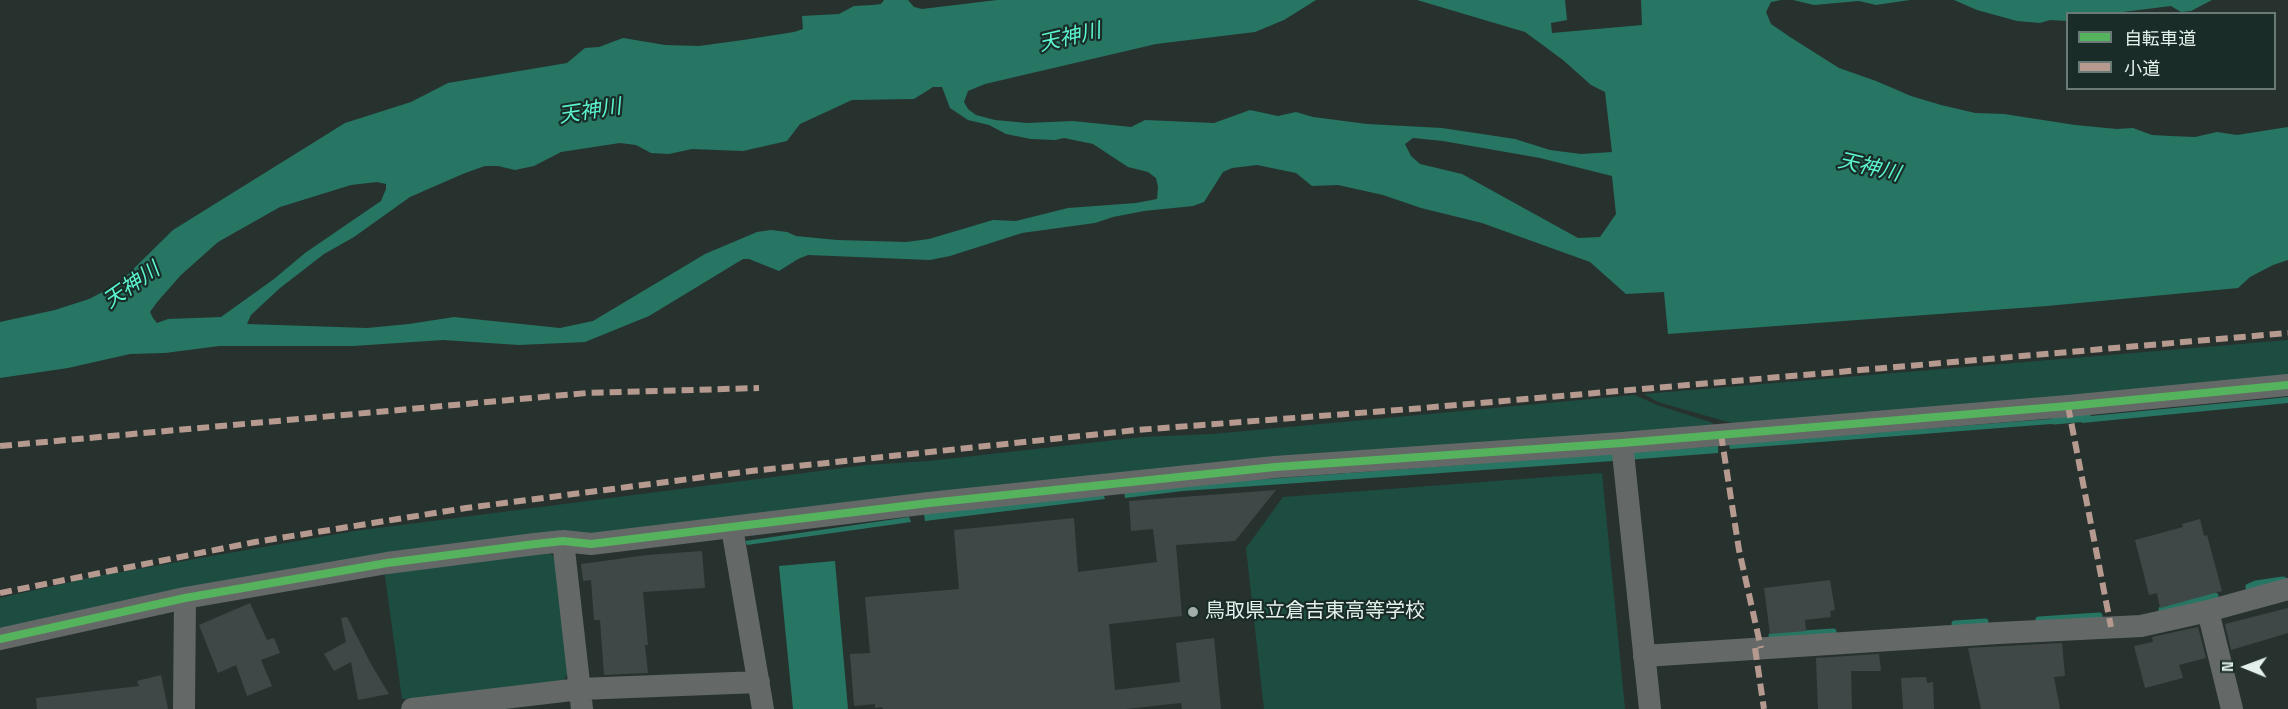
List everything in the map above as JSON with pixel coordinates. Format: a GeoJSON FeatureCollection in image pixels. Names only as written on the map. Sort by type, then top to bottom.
{"type":"FeatureCollection","features":[{"type":"Feature","properties":{"kind":"street"},"geometry":{"type":"LineString","coordinates":[[0,639],[184,598],[387,563],[563,541],[591,544],[929,503],[1275,466],[1622,443],[2068,406],[2288,385]]}},
{"type":"Feature","properties":{"kind":"street"},"geometry":{"type":"LineString","coordinates":[[1622,443],[1650,709]]}},
{"type":"Feature","properties":{"kind":"street"},"geometry":{"type":"LineString","coordinates":[[732,528],[763,709]]}},
{"type":"Feature","properties":{"kind":"street"},"geometry":{"type":"LineString","coordinates":[[563,541],[581,699]]}},
{"type":"Feature","properties":{"kind":"street"},"geometry":{"type":"LineString","coordinates":[[1644,656],[2141,626],[2208,611],[2288,589]]}},
{"type":"Feature","properties":{"kind":"street"},"geometry":{"type":"LineString","coordinates":[[184,598],[184,709]]}},
{"type":"Feature","properties":{"kind":"street"},"geometry":{"type":"LineString","coordinates":[[2208,611],[2232,709]]}},
{"type":"Feature","properties":{"kind":"street"},"geometry":{"type":"LineString","coordinates":[[412,709],[581,699],[759,682]]}},
{"type":"Feature","properties":{"kind":"shaded area"},"geometry":{"type":"Polygon","coordinates":[[[2288,340],[2288,378],[1735,424],[1658,402],[1644,394],[2288,340]]]}},
{"type":"Feature","properties":{"kind":"shaded area"},"geometry":{"type":"Polygon","coordinates":[[[1635,395],[1657,405],[1713,423],[1713,426],[611,534],[0,632],[0,598],[98,576],[355,531],[866,465],[929,461],[1142,437],[1212,434],[1635,395]]]}},
{"type":"Feature","properties":{"kind":"shaded area"},"geometry":{"type":"Polygon","coordinates":[[[1602,473],[1625,709],[1264,709],[1246,548],[1283,497],[1602,473]]]}},
{"type":"Feature","properties":{"kind":"shaded area"},"geometry":{"type":"Polygon","coordinates":[[[546,549],[557,560],[568,673],[560,685],[402,699],[384,569],[546,549]]]}},
{"type":"Feature","properties":{"kind":"water","name":"天神川"},"geometry":{"type":"Polygon","coordinates":[[[884,0],[908,0],[914,7],[922,9],[997,0],[1316,0],[1284,20],[1255,32],[1156,44],[985,84],[968,91],[964,102],[968,109],[976,115],[995,120],[1027,123],[1073,121],[1131,127],[1145,120],[1214,123],[1250,110],[1278,116],[1296,112],[1313,117],[1367,124],[1442,128],[1515,139],[1550,150],[1581,154],[1612,152],[1605,92],[1591,85],[1563,60],[1525,32],[1417,0],[1565,0],[1567,20],[1551,23],[1552,33],[1642,25],[1641,0],[1781,0],[1771,2],[1766,12],[1771,24],[1790,37],[1839,68],[1941,105],[1975,113],[2004,114],[2075,125],[2117,129],[2133,128],[2152,135],[2195,137],[2217,132],[2237,135],[2288,127],[2288,260],[2250,277],[2238,288],[2047,306],[1668,334],[1664,292],[1626,294],[1590,262],[1482,223],[1421,208],[1383,195],[1338,185],[1312,186],[1296,173],[1257,165],[1232,168],[1223,172],[1204,202],[1193,206],[1144,211],[1095,223],[1022,233],[930,260],[808,255],[779,271],[749,259],[743,259],[649,316],[585,342],[519,345],[443,340],[353,346],[219,346],[165,353],[130,354],[68,368],[0,378],[0,322],[55,310],[89,299],[118,284],[173,230],[345,123],[411,102],[448,83],[567,63],[585,48],[599,47],[623,38],[665,45],[699,46],[794,32],[803,29],[802,16],[839,14],[854,6],[881,4],[884,0]],[[933,87],[914,99],[852,100],[800,124],[787,141],[743,151],[692,149],[669,154],[651,153],[636,145],[620,143],[561,152],[534,166],[515,170],[485,166],[410,197],[354,237],[324,254],[280,288],[251,315],[247,324],[367,328],[454,317],[560,328],[593,321],[705,254],[757,232],[771,230],[796,236],[837,240],[906,242],[929,239],[993,220],[1016,221],[1068,208],[1136,203],[1157,199],[1156,178],[1148,172],[1128,167],[1093,144],[1064,138],[1031,139],[1006,134],[989,125],[968,120],[950,108],[942,87],[933,87]],[[1413,138],[1405,144],[1411,156],[1420,164],[1462,174],[1578,238],[1600,237],[1616,214],[1612,176],[1540,158],[1413,138]],[[377,182],[351,185],[280,207],[218,242],[181,275],[158,301],[150,312],[153,318],[157,323],[168,319],[221,317],[274,279],[305,253],[381,201],[386,189],[386,184],[377,182]]]}},
{"type":"Feature","properties":{"kind":"water"},"geometry":{"type":"Polygon","coordinates":[[[1793,0],[1910,0],[1876,5],[1859,1],[1814,5],[1793,0]]]}},
{"type":"Feature","properties":{"kind":"water"},"geometry":{"type":"Polygon","coordinates":[[[1954,0],[2212,0],[2191,11],[2181,12],[2171,6],[2123,12],[2066,12],[2066,21],[2050,20],[2040,23],[2017,21],[1977,10],[1954,0]]]}},
{"type":"Feature","properties":{"kind":"water"},"geometry":{"type":"Polygon","coordinates":[[[2288,397],[2288,403],[2082,423],[2080,417],[2288,397]]]}},
{"type":"Feature","properties":{"kind":"water"},"geometry":{"type":"Polygon","coordinates":[[[2062,418],[2064,423],[1730,449],[1729,444],[2062,418]]]}},
{"type":"Feature","properties":{"kind":"water"},"geometry":{"type":"Polygon","coordinates":[[[1718,446],[1718,453],[1183,491],[1125,498],[1124,491],[1184,485],[1718,446]]]}},
{"type":"Feature","properties":{"kind":"water"},"geometry":{"type":"Polygon","coordinates":[[[1103,494],[1105,499],[925,521],[924,514],[1103,494]]]}},
{"type":"Feature","properties":{"kind":"water"},"geometry":{"type":"Polygon","coordinates":[[[909,517],[911,522],[747,545],[745,541],[909,517]]]}},
{"type":"Feature","properties":{"kind":"water"},"geometry":{"type":"Polygon","coordinates":[[[835,561],[848,709],[793,709],[779,566],[835,561]]]}},
{"type":"Feature","properties":{"kind":"building"},"geometry":{"type":"Polygon","coordinates":[[[1276,490],[1235,541],[1176,545],[1182,616],[1109,624],[1115,690],[1180,682],[1176,643],[1214,638],[1221,709],[1182,709],[1181,703],[1126,709],[883,709],[882,707],[875,708],[875,704],[854,706],[850,654],[870,653],[865,597],[959,589],[954,530],[1074,518],[1078,572],[1157,562],[1153,529],[1131,531],[1129,501],[1276,490]]]}},
{"type":"Feature","properties":{"kind":"building"},"geometry":{"type":"Polygon","coordinates":[[[2200,519],[2204,536],[2207,535],[2222,591],[2160,608],[2157,593],[2149,595],[2135,540],[2183,527],[2182,524],[2200,519]]]}},
{"type":"Feature","properties":{"kind":"building"},"geometry":{"type":"Polygon","coordinates":[[[702,551],[705,588],[643,592],[648,673],[604,675],[600,620],[594,620],[591,580],[583,581],[581,564],[647,555],[702,551]]]}},
{"type":"Feature","properties":{"kind":"building"},"geometry":{"type":"Polygon","coordinates":[[[1830,580],[1835,610],[1830,611],[1831,617],[1805,620],[1806,631],[1770,634],[1764,588],[1830,580]]]}},
{"type":"Feature","properties":{"kind":"building"},"geometry":{"type":"Polygon","coordinates":[[[250,603],[267,640],[274,638],[280,653],[261,660],[272,686],[247,696],[236,665],[218,673],[199,625],[250,603]]]}},
{"type":"Feature","properties":{"kind":"building"},"geometry":{"type":"Polygon","coordinates":[[[2288,608],[2288,633],[2231,650],[2225,624],[2288,608]]]}},
{"type":"Feature","properties":{"kind":"building"},"geometry":{"type":"Polygon","coordinates":[[[347,617],[389,694],[358,700],[351,662],[334,671],[324,654],[346,642],[341,618],[347,617]]]}},
{"type":"Feature","properties":{"kind":"building"},"geometry":{"type":"Polygon","coordinates":[[[2198,627],[2206,658],[2179,665],[2183,678],[2145,688],[2134,646],[2153,642],[2152,637],[2198,627]]]}},
{"type":"Feature","properties":{"kind":"building"},"geometry":{"type":"Polygon","coordinates":[[[2062,643],[2065,676],[2054,677],[2060,709],[1981,709],[1968,648],[2062,643]]]}},
{"type":"Feature","properties":{"kind":"building"},"geometry":{"type":"Polygon","coordinates":[[[1879,654],[1881,671],[1851,671],[1852,709],[1818,709],[1816,658],[1879,654]]]}},
{"type":"Feature","properties":{"kind":"building"},"geometry":{"type":"Polygon","coordinates":[[[161,675],[168,709],[37,709],[36,698],[139,686],[137,681],[161,675]]]}},
{"type":"Feature","properties":{"kind":"building"},"geometry":{"type":"Polygon","coordinates":[[[1926,677],[1927,683],[1933,682],[1934,709],[1903,709],[1901,678],[1926,677]]]}},
{"type":"Feature","properties":{"kind":"waterway"},"geometry":{"type":"LineString","coordinates":[[2054,421],[2088,418]]}},
{"type":"Feature","properties":{"kind":"waterway"},"geometry":{"type":"LineString","coordinates":[[2249,587],[2283,580]]}},
{"type":"Feature","properties":{"kind":"waterway"},"geometry":{"type":"LineString","coordinates":[[2162,610],[2215,596]]}},
{"type":"Feature","properties":{"kind":"waterway"},"geometry":{"type":"LineString","coordinates":[[2039,620],[2099,616]]}},
{"type":"Feature","properties":{"kind":"waterway"},"geometry":{"type":"LineString","coordinates":[[1955,624],[1985,622]]}},
{"type":"Feature","properties":{"kind":"waterway"},"geometry":{"type":"LineString","coordinates":[[1772,636],[1833,632]]}},
{"type":"Feature","properties":{"kind":"marked path"},"geometry":{"type":"LineString","coordinates":[[0,593],[255,542],[466,508],[751,471],[1137,430],[1411,409],[2288,333]]}},
{"type":"Feature","properties":{"kind":"marked path"},"geometry":{"type":"LineString","coordinates":[[0,446],[587,393],[759,388]]}},
{"type":"Feature","properties":{"kind":"marked path"},"geometry":{"type":"LineString","coordinates":[[2068,406],[2111,627]]}},
{"type":"Feature","properties":{"kind":"marked path"},"geometry":{"type":"LineString","coordinates":[[1721,434],[1739,550],[1761,648]]}},
{"type":"Feature","properties":{"kind":"marked path"},"geometry":{"type":"LineString","coordinates":[[1755,648],[1764,709]]}},
{"type":"Feature","properties":{"kind":"cycle path"},"geometry":{"type":"LineString","coordinates":[[0,639],[185,598],[387,563],[535,544],[563,541],[591,544],[929,503],[1275,467],[1622,443],[2068,406],[2288,385]]}},
{"type":"Feature","properties":{"kind":"place","name":"鳥取県立倉吉東高等学校"},"geometry":{"type":"Point","coordinates":[1193,612]}}]}
